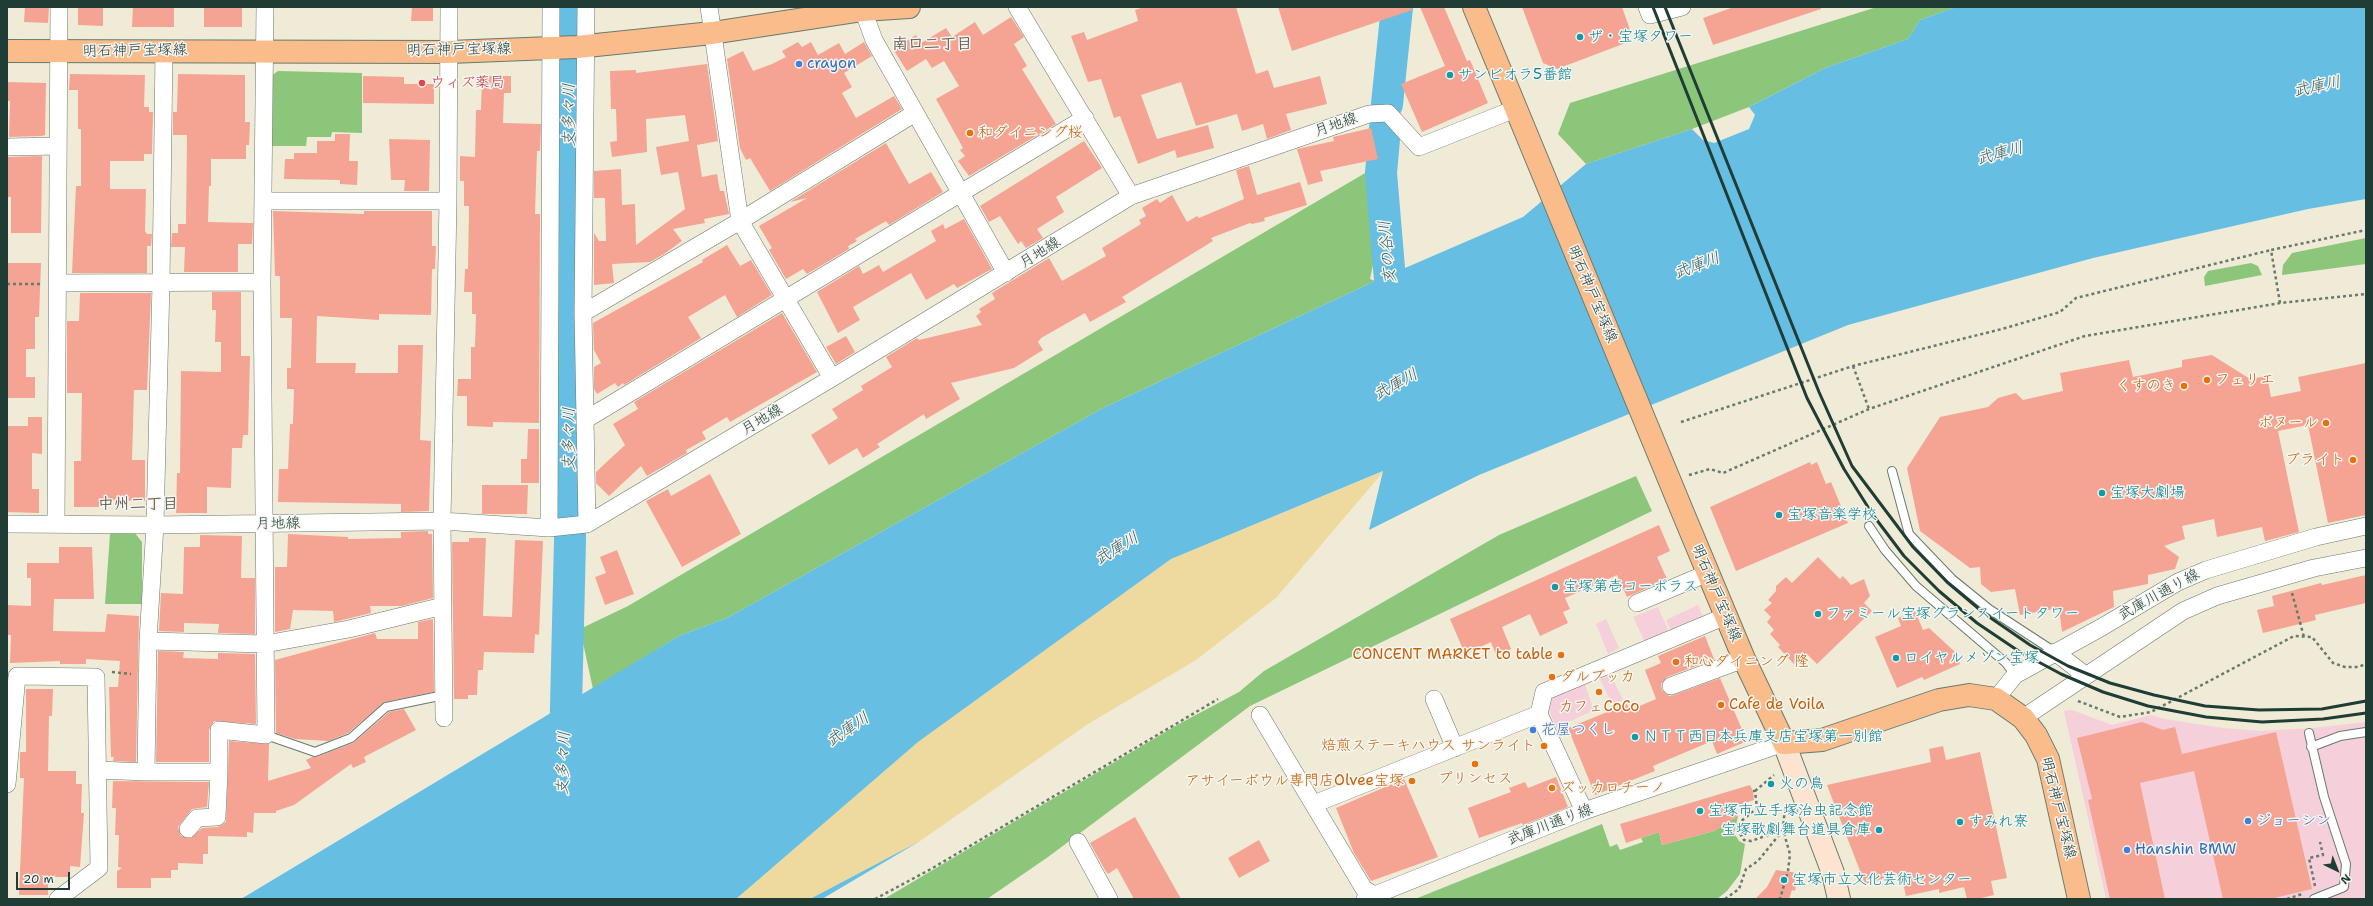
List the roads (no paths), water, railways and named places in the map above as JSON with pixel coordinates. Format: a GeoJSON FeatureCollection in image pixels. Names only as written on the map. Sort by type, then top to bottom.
{"type":"FeatureCollection","features":[{"type":"Feature","properties":{"kind":"main road","name":"明石神戸宝塚線"},"geometry":{"type":"LineString","coordinates":[[7,51],[58,52],[164,50],[449,52],[568,47],[712,33],[863,10],[909,7]]}},
{"type":"Feature","properties":{"kind":"main road","name":"明石神戸宝塚線"},"geometry":{"type":"LineString","coordinates":[[1474,7],[1517,114],[1744,659],[1784,744],[1822,740],[1939,700],[1969,695],[1996,699],[2023,718],[2036,735],[2048,758],[2079,899]]}},
{"type":"Feature","properties":{"kind":"street"},"geometry":{"type":"LineString","coordinates":[[56,524],[59,7]]}},
{"type":"Feature","properties":{"kind":"street"},"geometry":{"type":"LineString","coordinates":[[188,829],[197,818],[217,817],[219,730],[266,736],[262,282],[265,7]]}},
{"type":"Feature","properties":{"kind":"street"},"geometry":{"type":"LineString","coordinates":[[444,718],[442,521],[448,201],[449,7]]}},
{"type":"Feature","properties":{"kind":"street"},"geometry":{"type":"LineString","coordinates":[[551,7],[568,47],[583,313],[585,420],[584,524]]}},
{"type":"Feature","properties":{"kind":"street"},"geometry":{"type":"LineString","coordinates":[[552,528],[568,47],[586,7]]}},
{"type":"Feature","properties":{"kind":"street"},"geometry":{"type":"LineString","coordinates":[[709,7],[740,221],[832,378]]}},
{"type":"Feature","properties":{"kind":"street"},"geometry":{"type":"LineString","coordinates":[[1018,7],[1131,196]]}},
{"type":"Feature","properties":{"kind":"street"},"geometry":{"type":"LineString","coordinates":[[1647,7],[1650,15],[1682,7]]}},
{"type":"Feature","properties":{"kind":"street"},"geometry":{"type":"LineString","coordinates":[[863,10],[874,40],[1006,273]]}},
{"type":"Feature","properties":{"kind":"street"},"geometry":{"type":"LineString","coordinates":[[146,772],[148,642],[155,525],[161,283],[164,50]]}},
{"type":"Feature","properties":{"kind":"street"},"geometry":{"type":"LineString","coordinates":[[583,313],[740,221],[915,113]]}},
{"type":"Feature","properties":{"kind":"street","name":"月地線"},"geometry":{"type":"LineString","coordinates":[[7,524],[155,525],[442,521],[552,528],[584,524],[832,378],[1131,196],[1369,114],[1388,113],[1419,147],[1517,114]]}},
{"type":"Feature","properties":{"kind":"street"},"geometry":{"type":"LineString","coordinates":[[585,420],[1085,118]]}},
{"type":"Feature","properties":{"kind":"street"},"geometry":{"type":"LineString","coordinates":[[7,147],[58,146]]}},
{"type":"Feature","properties":{"kind":"street"},"geometry":{"type":"LineString","coordinates":[[263,201],[448,201]]}},
{"type":"Feature","properties":{"kind":"street"},"geometry":{"type":"LineString","coordinates":[[57,283],[262,282]]}},
{"type":"Feature","properties":{"kind":"street","name":"武庫川通り線"},"geometry":{"type":"LineString","coordinates":[[1996,699],[2015,675],[2102,627],[2178,582],[2206,570],[2316,537],[2366,526]]}},
{"type":"Feature","properties":{"kind":"street","name":"武庫川通り線"},"geometry":{"type":"LineString","coordinates":[[2023,718],[2085,675],[2184,611],[2217,596],[2314,568],[2366,558]]}},
{"type":"Feature","properties":{"kind":"street"},"geometry":{"type":"LineString","coordinates":[[1637,603],[1708,573]]}},
{"type":"Feature","properties":{"kind":"street"},"geometry":{"type":"LineString","coordinates":[[148,642],[265,644],[349,629],[443,606]]}},
{"type":"Feature","properties":{"kind":"street"},"geometry":{"type":"LineString","coordinates":[[1584,811],[1539,714],[1544,692],[1726,616]]}},
{"type":"Feature","properties":{"kind":"street"},"geometry":{"type":"LineString","coordinates":[[2055,652],[2085,675]]}},
{"type":"Feature","properties":{"kind":"street"},"geometry":{"type":"LineString","coordinates":[[1672,686],[1744,659]]}},
{"type":"Feature","properties":{"kind":"street"},"geometry":{"type":"LineString","coordinates":[[7,784],[17,676],[96,677],[99,868],[58,899]]}},
{"type":"Feature","properties":{"kind":"street"},"geometry":{"type":"LineString","coordinates":[[1434,699],[1455,748]]}},
{"type":"Feature","properties":{"kind":"street"},"geometry":{"type":"LineString","coordinates":[[1314,804],[1539,714]]}},
{"type":"Feature","properties":{"kind":"street"},"geometry":{"type":"LineString","coordinates":[[1260,715],[1364,889],[1372,898]]}},
{"type":"Feature","properties":{"kind":"street"},"geometry":{"type":"LineString","coordinates":[[1784,744],[1833,873],[1839,899]]}},
{"type":"Feature","properties":{"kind":"street","name":"武庫川通り線"},"geometry":{"type":"LineString","coordinates":[[1372,898],[1584,811],[1784,744]]}},
{"type":"Feature","properties":{"kind":"street"},"geometry":{"type":"LineString","coordinates":[[98,770],[146,772],[219,772]]}},
{"type":"Feature","properties":{"kind":"street"},"geometry":{"type":"LineString","coordinates":[[1078,842],[1109,899]]}},
{"type":"Feature","properties":{"kind":"lane"},"geometry":{"type":"LineString","coordinates":[[1892,471],[1909,534],[1952,579],[1989,609],[2055,652]]}},
{"type":"Feature","properties":{"kind":"lane"},"geometry":{"type":"LineString","coordinates":[[1869,526],[1885,550],[1916,586],[2006,663],[2015,675]]}},
{"type":"Feature","properties":{"kind":"lane"},"geometry":{"type":"LineString","coordinates":[[266,736],[315,752],[351,738],[386,707],[444,695]]}},
{"type":"Feature","properties":{"kind":"lane"},"geometry":{"type":"LineString","coordinates":[[2311,747],[2340,736],[2366,732]]}},
{"type":"Feature","properties":{"kind":"lane"},"geometry":{"type":"LineString","coordinates":[[2309,733],[2311,747],[2324,797],[2346,864],[2344,887],[2314,899]]}},
{"type":"Feature","properties":{"kind":"water","name":"武庫川"},"geometry":{"type":"Polygon","coordinates":[[[1956,7],[2366,7],[2366,199],[2308,209],[2093,258],[1848,325],[1479,475],[1369,530],[1383,471],[1171,559],[918,742],[736,899],[241,899],[679,636],[727,618],[1103,408],[1375,281],[1523,217],[1586,164],[1692,129],[1703,140],[1714,143],[1749,129],[1755,115],[1749,107],[1825,68],[1908,39],[1920,20],[1956,7]]]}},
{"type":"Feature","properties":{"kind":"water"},"geometry":{"type":"Polygon","coordinates":[[[920,841],[822,899],[810,899],[920,841]]]}},
{"type":"Feature","properties":{"kind":"waterway","name":"支多々川"},"geometry":{"type":"LineString","coordinates":[[565,748],[570,541],[570,7]]}},
{"type":"Feature","properties":{"kind":"waterway","name":"亥の谷川"},"geometry":{"type":"LineString","coordinates":[[1387,104],[1397,7]]}},
{"type":"Feature","properties":{"kind":"waterway","name":"亥の谷川"},"geometry":{"type":"LineString","coordinates":[[1385,128],[1381,173],[1390,280],[1399,317]]}},
{"type":"Feature","properties":{"kind":"railway"},"geometry":{"type":"LineString","coordinates":[[1653,7],[1807,398],[1844,469],[1873,515],[1904,556],[1939,591],[1977,623],[2020,652],[2061,674],[2103,692],[2148,706],[2206,717],[2262,722],[2323,719],[2366,713]]}},
{"type":"Feature","properties":{"kind":"railway"},"geometry":{"type":"LineString","coordinates":[[1665,7],[1819,392],[1852,466],[1913,547],[1947,582],[1985,614],[2030,645],[2068,666],[2110,683],[2154,695],[2205,706],[2259,710],[2322,709],[2366,701]]}},
{"type":"Feature","properties":{"kind":"place","name":"ザ・宝塚タワー"},"geometry":{"type":"Point","coordinates":[1580,37]}},
{"type":"Feature","properties":{"kind":"place","name":"crayon"},"geometry":{"type":"Point","coordinates":[799,64]}},
{"type":"Feature","properties":{"kind":"place","name":"サンビオラ5番館"},"geometry":{"type":"Point","coordinates":[1450,75]}},
{"type":"Feature","properties":{"kind":"place","name":"ウィズ薬局"},"geometry":{"type":"Point","coordinates":[422,83]}},
{"type":"Feature","properties":{"kind":"place","name":"和ダイニング桜"},"geometry":{"type":"Point","coordinates":[970,133]}},
{"type":"Feature","properties":{"kind":"place","name":"フェリエ"},"geometry":{"type":"Point","coordinates":[2207,380]}},
{"type":"Feature","properties":{"kind":"place","name":"くすのき"},"geometry":{"type":"Point","coordinates":[2184,386]}},
{"type":"Feature","properties":{"kind":"place","name":"ボヌール"},"geometry":{"type":"Point","coordinates":[2326,423]}},
{"type":"Feature","properties":{"kind":"place","name":"ブライト"},"geometry":{"type":"Point","coordinates":[2353,460]}},
{"type":"Feature","properties":{"kind":"place","name":"宝塚大劇場"},"geometry":{"type":"Point","coordinates":[2102,493]}},
{"type":"Feature","properties":{"kind":"place","name":"宝塚音楽学校"},"geometry":{"type":"Point","coordinates":[1779,515]}},
{"type":"Feature","properties":{"kind":"place","name":"宝塚第壱コーポラス"},"geometry":{"type":"Point","coordinates":[1555,587]}},
{"type":"Feature","properties":{"kind":"place","name":"ファミール宝塚グランスイートタワー"},"geometry":{"type":"Point","coordinates":[1818,614]}},
{"type":"Feature","properties":{"kind":"place","name":"CONCENT MARKET to table"},"geometry":{"type":"Point","coordinates":[1561,655]}},
{"type":"Feature","properties":{"kind":"place","name":"ロイヤルメゾン宝塚"},"geometry":{"type":"Point","coordinates":[1896,658]}},
{"type":"Feature","properties":{"kind":"place","name":"和心ダイニング 隆"},"geometry":{"type":"Point","coordinates":[1676,662]}},
{"type":"Feature","properties":{"kind":"place","name":"ダルブッカ"},"geometry":{"type":"Point","coordinates":[1552,677]}},
{"type":"Feature","properties":{"kind":"place","name":"カフェCoCo"},"geometry":{"type":"Point","coordinates":[1599,692]}},
{"type":"Feature","properties":{"kind":"place","name":"Cafe de Voila"},"geometry":{"type":"Point","coordinates":[1721,705]}},
{"type":"Feature","properties":{"kind":"place","name":"花屋つくし"},"geometry":{"type":"Point","coordinates":[1533,730]}},
{"type":"Feature","properties":{"kind":"place","name":"ＮＴＴ西日本兵庫支店宝塚第一別館"},"geometry":{"type":"Point","coordinates":[1635,737]}},
{"type":"Feature","properties":{"kind":"place","name":"焙煎ステーキハウス サンライト"},"geometry":{"type":"Point","coordinates":[1544,746]}},
{"type":"Feature","properties":{"kind":"place","name":"プリンセス"},"geometry":{"type":"Point","coordinates":[1475,764]}},
{"type":"Feature","properties":{"kind":"place","name":"アサイーボウル専門店Olvee宝塚"},"geometry":{"type":"Point","coordinates":[1412,781]}},
{"type":"Feature","properties":{"kind":"place","name":"火の鳥"},"geometry":{"type":"Point","coordinates":[1771,784]}},
{"type":"Feature","properties":{"kind":"place","name":"ズッカロチーノ"},"geometry":{"type":"Point","coordinates":[1552,788]}},
{"type":"Feature","properties":{"kind":"place","name":"宝塚市立手塚治虫記念館"},"geometry":{"type":"Point","coordinates":[1700,811]}},
{"type":"Feature","properties":{"kind":"place","name":"ジョーシン"},"geometry":{"type":"Point","coordinates":[2248,821]}},
{"type":"Feature","properties":{"kind":"place","name":"すみれ寮"},"geometry":{"type":"Point","coordinates":[1960,822]}},
{"type":"Feature","properties":{"kind":"place","name":"宝塚歌劇舞台道具倉庫"},"geometry":{"type":"Point","coordinates":[1879,830]}},
{"type":"Feature","properties":{"kind":"place","name":"Hanshin BMW"},"geometry":{"type":"Point","coordinates":[2127,850]}},
{"type":"Feature","properties":{"kind":"place","name":"宝塚市立文化芸術センター"},"geometry":{"type":"Point","coordinates":[1784,880]}},
{"type":"Feature","properties":{"kind":"district","name":"南口二丁目"},"geometry":{"type":"Point","coordinates":[932,45]}},
{"type":"Feature","properties":{"kind":"district","name":"中州二丁目"},"geometry":{"type":"Point","coordinates":[138,505]}}]}
